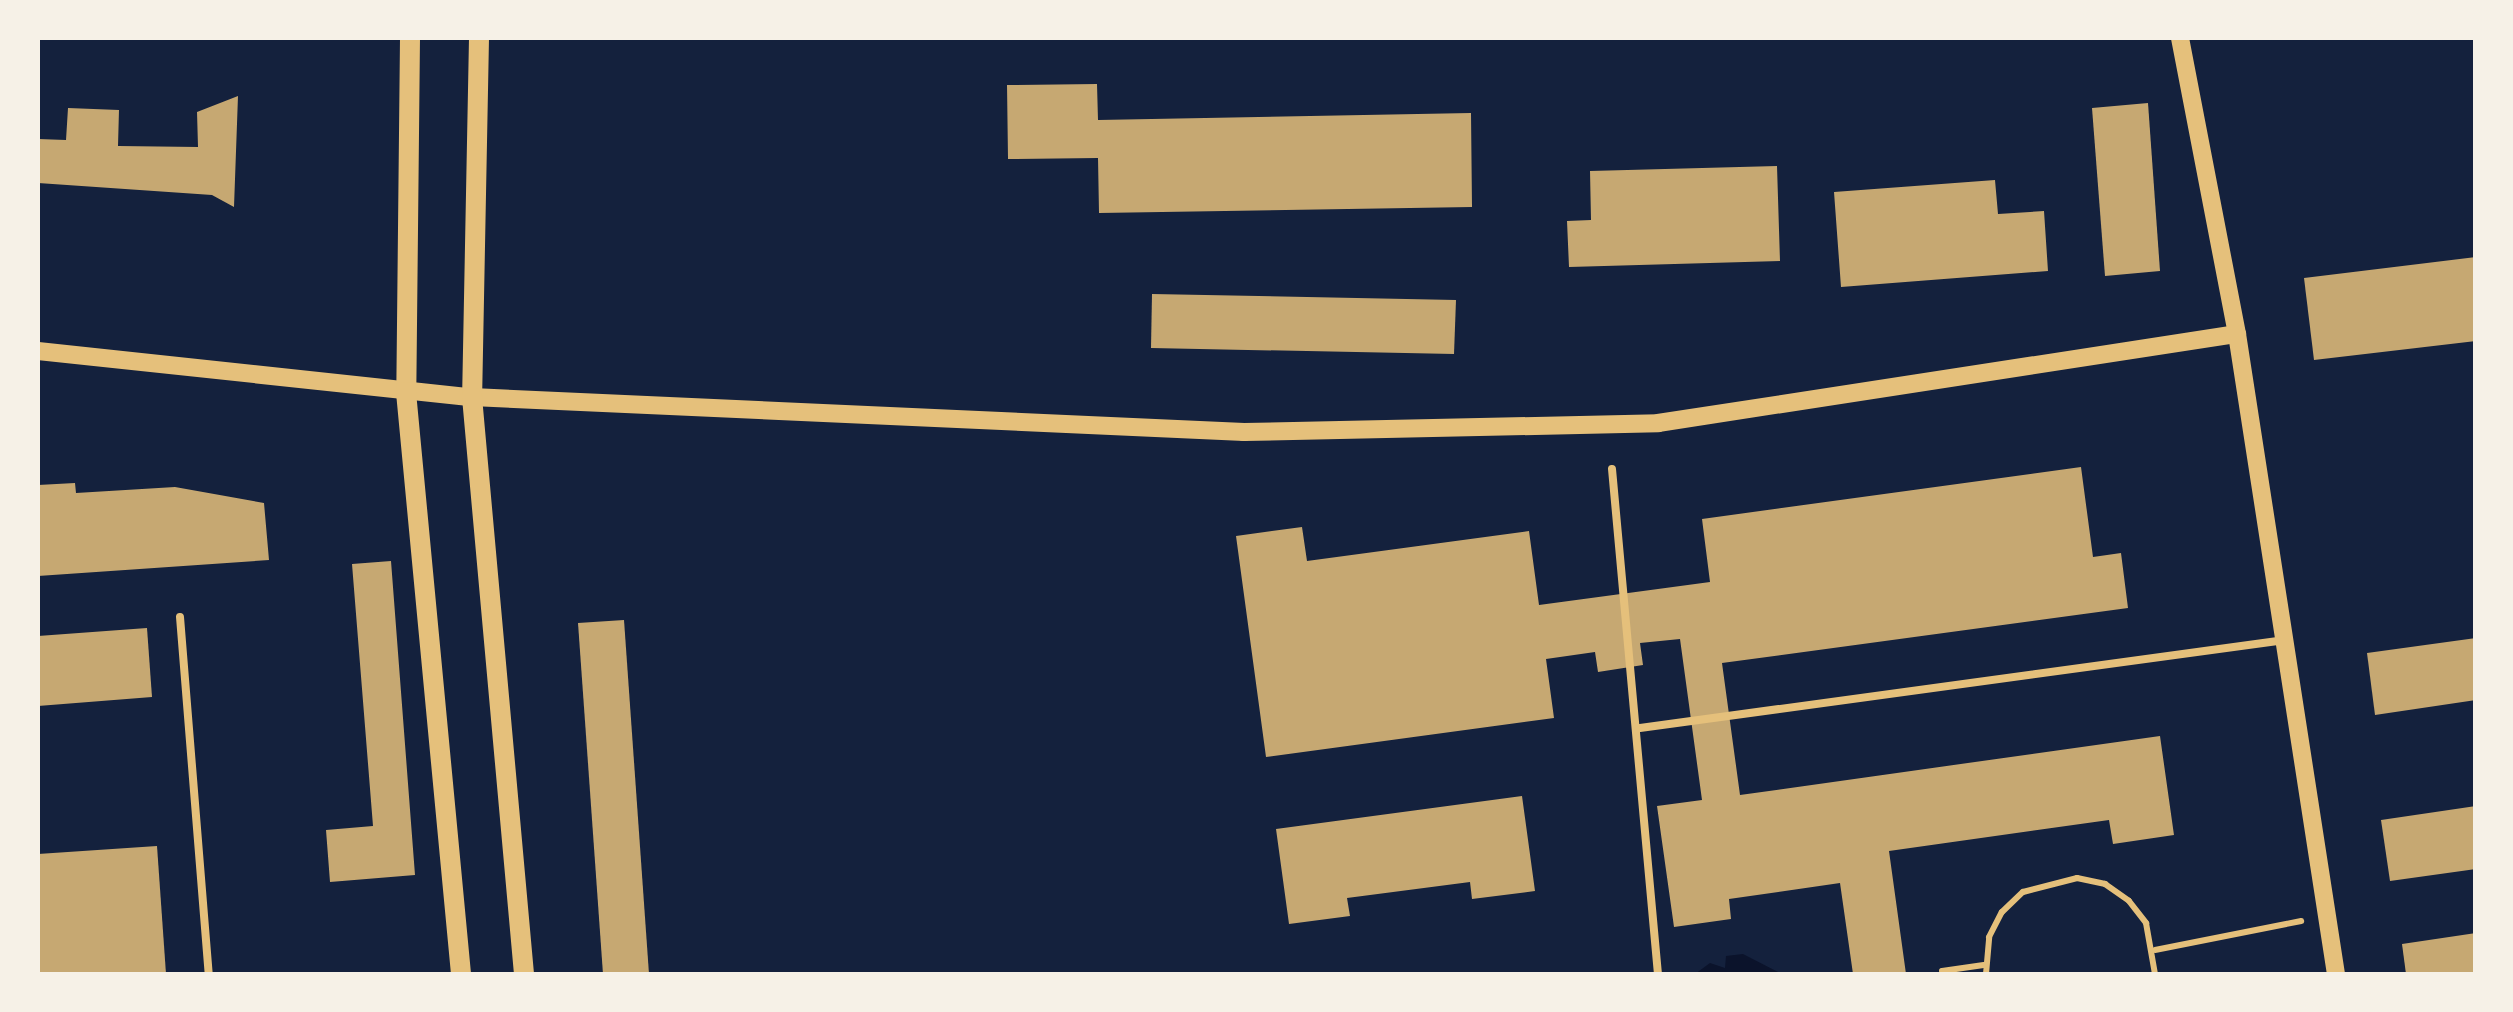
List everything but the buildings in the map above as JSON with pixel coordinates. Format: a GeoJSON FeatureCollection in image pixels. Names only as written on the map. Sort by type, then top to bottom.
{"type":"FeatureCollection","features":[{"type":"Feature","properties":{"kind":"main road"},"geometry":{"type":"LineString","coordinates":[[410,38],[406,392],[461,974]]}},
{"type":"Feature","properties":{"kind":"main road"},"geometry":{"type":"LineString","coordinates":[[479,38],[472,397],[524,974]]}},
{"type":"Feature","properties":{"kind":"street"},"geometry":{"type":"LineString","coordinates":[[2180,38],[2237,334],[2336,974]]}},
{"type":"Feature","properties":{"kind":"street"},"geometry":{"type":"LineString","coordinates":[[38,350],[472,397],[1244,432],[1658,424],[2237,334]]}},
{"type":"Feature","properties":{"kind":"lane"},"geometry":{"type":"LineString","coordinates":[[1612,469],[1640,728],[1658,974]]}},
{"type":"Feature","properties":{"kind":"lane"},"geometry":{"type":"LineString","coordinates":[[180,616],[209,974]]}},
{"type":"Feature","properties":{"kind":"lane"},"geometry":{"type":"LineString","coordinates":[[1640,728],[2285,640]]}},
{"type":"Feature","properties":{"kind":"path"},"geometry":{"type":"LineString","coordinates":[[1986,974],[1984,965],[2002,912],[2049,880],[2105,884],[2129,900],[2155,950],[2155,974]]}},
{"type":"Feature","properties":{"kind":"path"},"geometry":{"type":"LineString","coordinates":[[2155,950],[2327,917]]}},
{"type":"Feature","properties":{"kind":"path"},"geometry":{"type":"LineString","coordinates":[[1942,971],[1984,965]]}},
{"type":"Feature","properties":{"kind":"water"},"geometry":{"type":"Polygon","coordinates":[[[1743,954],[1782,974],[1695,974],[1710,963],[1725,968],[1726,956],[1743,954]]]}}]}
